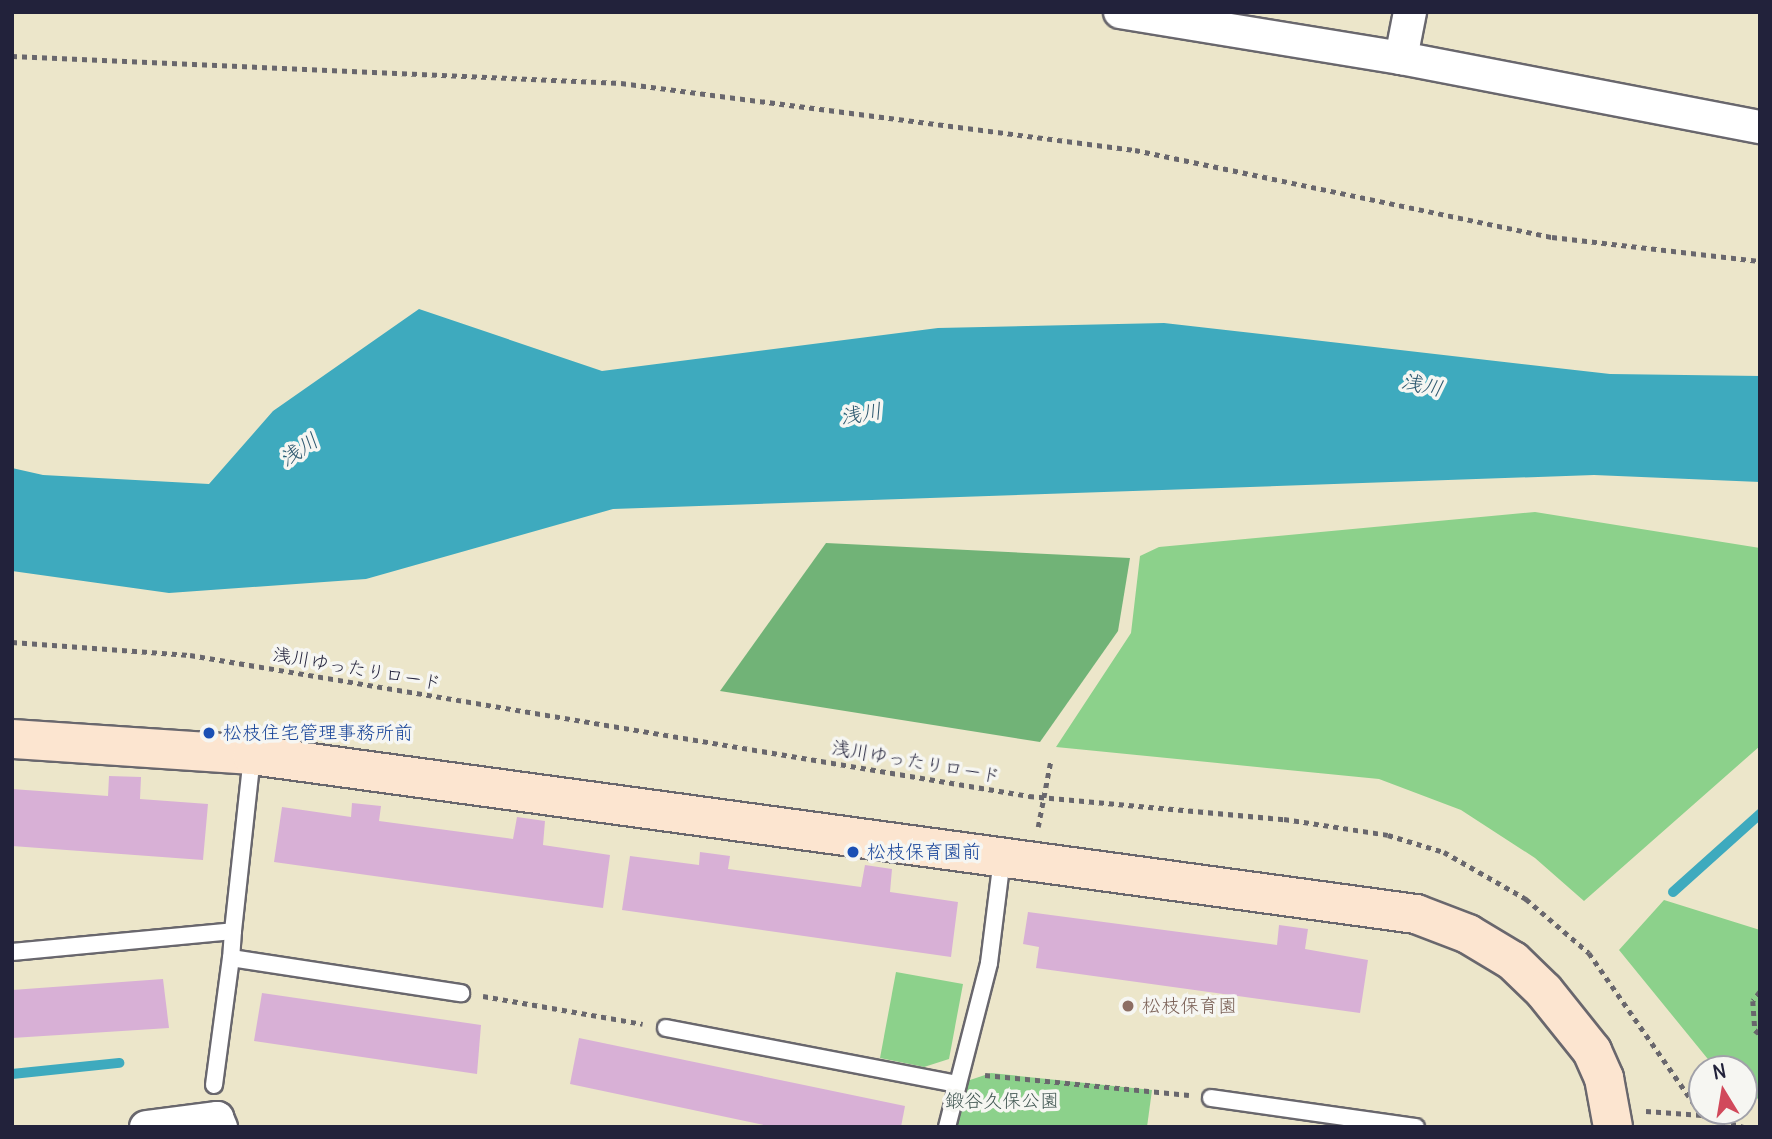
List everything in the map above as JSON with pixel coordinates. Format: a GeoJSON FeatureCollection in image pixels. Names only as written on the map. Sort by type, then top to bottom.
{"type":"FeatureCollection","features":[{"type":"Feature","properties":{"kind":"street"},"geometry":{"type":"LineString","coordinates":[[1120,12],[1401,58],[1760,127]]}},
{"type":"Feature","properties":{"kind":"street"},"geometry":{"type":"LineString","coordinates":[[1401,58],[1410,12]]}},
{"type":"Feature","properties":{"kind":"street"},"geometry":{"type":"LineString","coordinates":[[12,739],[252,755],[1416,914],[1468,934],[1513,961],[1592,1051],[1625,1119]]}},
{"type":"Feature","properties":{"kind":"street"},"geometry":{"type":"LineString","coordinates":[[146,1127],[217,1118],[221,1127]]}},
{"type":"Feature","properties":{"kind":"lane"},"geometry":{"type":"LineString","coordinates":[[214,1085],[231,958],[252,755]]}},
{"type":"Feature","properties":{"kind":"lane"},"geometry":{"type":"LineString","coordinates":[[947,1127],[989,963],[1002,858]]}},
{"type":"Feature","properties":{"kind":"lane"},"geometry":{"type":"LineString","coordinates":[[12,952],[233,931]]}},
{"type":"Feature","properties":{"kind":"lane"},"geometry":{"type":"LineString","coordinates":[[231,958],[461,993]]}},
{"type":"Feature","properties":{"kind":"lane"},"geometry":{"type":"LineString","coordinates":[[666,1028],[958,1084]]}},
{"type":"Feature","properties":{"kind":"lane"},"geometry":{"type":"LineString","coordinates":[[1211,1098],[1416,1127]]}},
{"type":"Feature","properties":{"kind":"path"},"geometry":{"type":"LineString","coordinates":[[12,56],[621,83],[1135,150],[1552,237],[1760,261]]}},
{"type":"Feature","properties":{"kind":"path","name":"浅川ゆったりロード"},"geometry":{"type":"LineString","coordinates":[[12,642],[190,655],[1044,797],[1284,819],[1388,835],[1444,852],[1526,899],[1589,953],[1688,1095]]}},
{"type":"Feature","properties":{"kind":"path"},"geometry":{"type":"LineString","coordinates":[[1037,834],[1051,759]]}},
{"type":"Feature","properties":{"kind":"path"},"geometry":{"type":"LineString","coordinates":[[1760,992],[1753,1001],[1755,1030],[1760,1034]]}},
{"type":"Feature","properties":{"kind":"path"},"geometry":{"type":"LineString","coordinates":[[461,993],[666,1028]]}},
{"type":"Feature","properties":{"kind":"path"},"geometry":{"type":"LineString","coordinates":[[958,1084],[991,1073],[1211,1098]]}},
{"type":"Feature","properties":{"kind":"path"},"geometry":{"type":"LineString","coordinates":[[1625,1119],[1688,1116]]}},
{"type":"Feature","properties":{"kind":"green space"},"geometry":{"type":"Polygon","coordinates":[[[1535,512],[1760,548],[1760,746],[1584,901],[1535,858],[1461,810],[1379,779],[1056,747],[1131,633],[1140,556],[1159,547],[1535,512]]]}},
{"type":"Feature","properties":{"kind":"green space"},"geometry":{"type":"Polygon","coordinates":[[[826,543],[1130,558],[1118,631],[1040,742],[720,691],[826,543]]]}},
{"type":"Feature","properties":{"kind":"green space"},"geometry":{"type":"Polygon","coordinates":[[[1664,900],[1760,930],[1760,1100],[1758,1055],[1705,1055],[1619,950],[1664,900]]]}},
{"type":"Feature","properties":{"kind":"green space"},"geometry":{"type":"Polygon","coordinates":[[[896,972],[963,984],[949,1059],[924,1067],[880,1058],[896,972]]]}},
{"type":"Feature","properties":{"kind":"green space","name":"鍛谷久保公園"},"geometry":{"type":"Polygon","coordinates":[[[991,1073],[1152,1090],[1147,1127],[947,1127],[958,1084],[991,1073]]]}},
{"type":"Feature","properties":{"kind":"water","name":"浅川"},"geometry":{"type":"Polygon","coordinates":[[[419,309],[602,371],[938,328],[1164,323],[1610,374],[1760,376],[1760,482],[1594,475],[613,509],[366,579],[169,593],[12,571],[12,468],[43,475],[209,484],[273,411],[419,309]]]}},
{"type":"Feature","properties":{"kind":"building"},"geometry":{"type":"Polygon","coordinates":[[[109,776],[141,777],[140,799],[208,804],[203,860],[12,846],[12,789],[108,796],[109,776]]]}},
{"type":"Feature","properties":{"kind":"building"},"geometry":{"type":"Polygon","coordinates":[[[352,803],[381,806],[379,821],[513,839],[517,817],[545,821],[543,845],[610,855],[603,908],[274,862],[282,807],[351,817],[352,803]]]}},
{"type":"Feature","properties":{"kind":"building"},"geometry":{"type":"Polygon","coordinates":[[[700,852],[730,856],[728,869],[861,887],[865,865],[892,869],[890,892],[958,902],[951,957],[622,910],[630,856],[699,865],[700,852]]]}},
{"type":"Feature","properties":{"kind":"building"},"geometry":{"type":"Polygon","coordinates":[[[1028,912],[1277,945],[1279,925],[1308,929],[1305,949],[1368,960],[1360,1013],[1036,968],[1039,947],[1023,944],[1028,912]]]}},
{"type":"Feature","properties":{"kind":"building"},"geometry":{"type":"Polygon","coordinates":[[[163,979],[169,1028],[12,1038],[12,990],[163,979]]]}},
{"type":"Feature","properties":{"kind":"building"},"geometry":{"type":"Polygon","coordinates":[[[262,993],[481,1025],[477,1074],[254,1041],[262,993]]]}},
{"type":"Feature","properties":{"kind":"building"},"geometry":{"type":"Polygon","coordinates":[[[579,1038],[905,1106],[901,1127],[773,1127],[570,1084],[579,1038]]]}},
{"type":"Feature","properties":{"kind":"waterway"},"geometry":{"type":"LineString","coordinates":[[1673,892],[1760,814]]}},
{"type":"Feature","properties":{"kind":"waterway"},"geometry":{"type":"LineString","coordinates":[[12,1074],[119,1063]]}},
{"type":"Feature","properties":{"kind":"place","name":"松枝住宅管理事務所前"},"geometry":{"type":"Point","coordinates":[209,733]}},
{"type":"Feature","properties":{"kind":"place","name":"松枝保育園前"},"geometry":{"type":"Point","coordinates":[853,852]}},
{"type":"Feature","properties":{"kind":"place","name":"松枝保育園"},"geometry":{"type":"Point","coordinates":[1128,1006]}}]}
